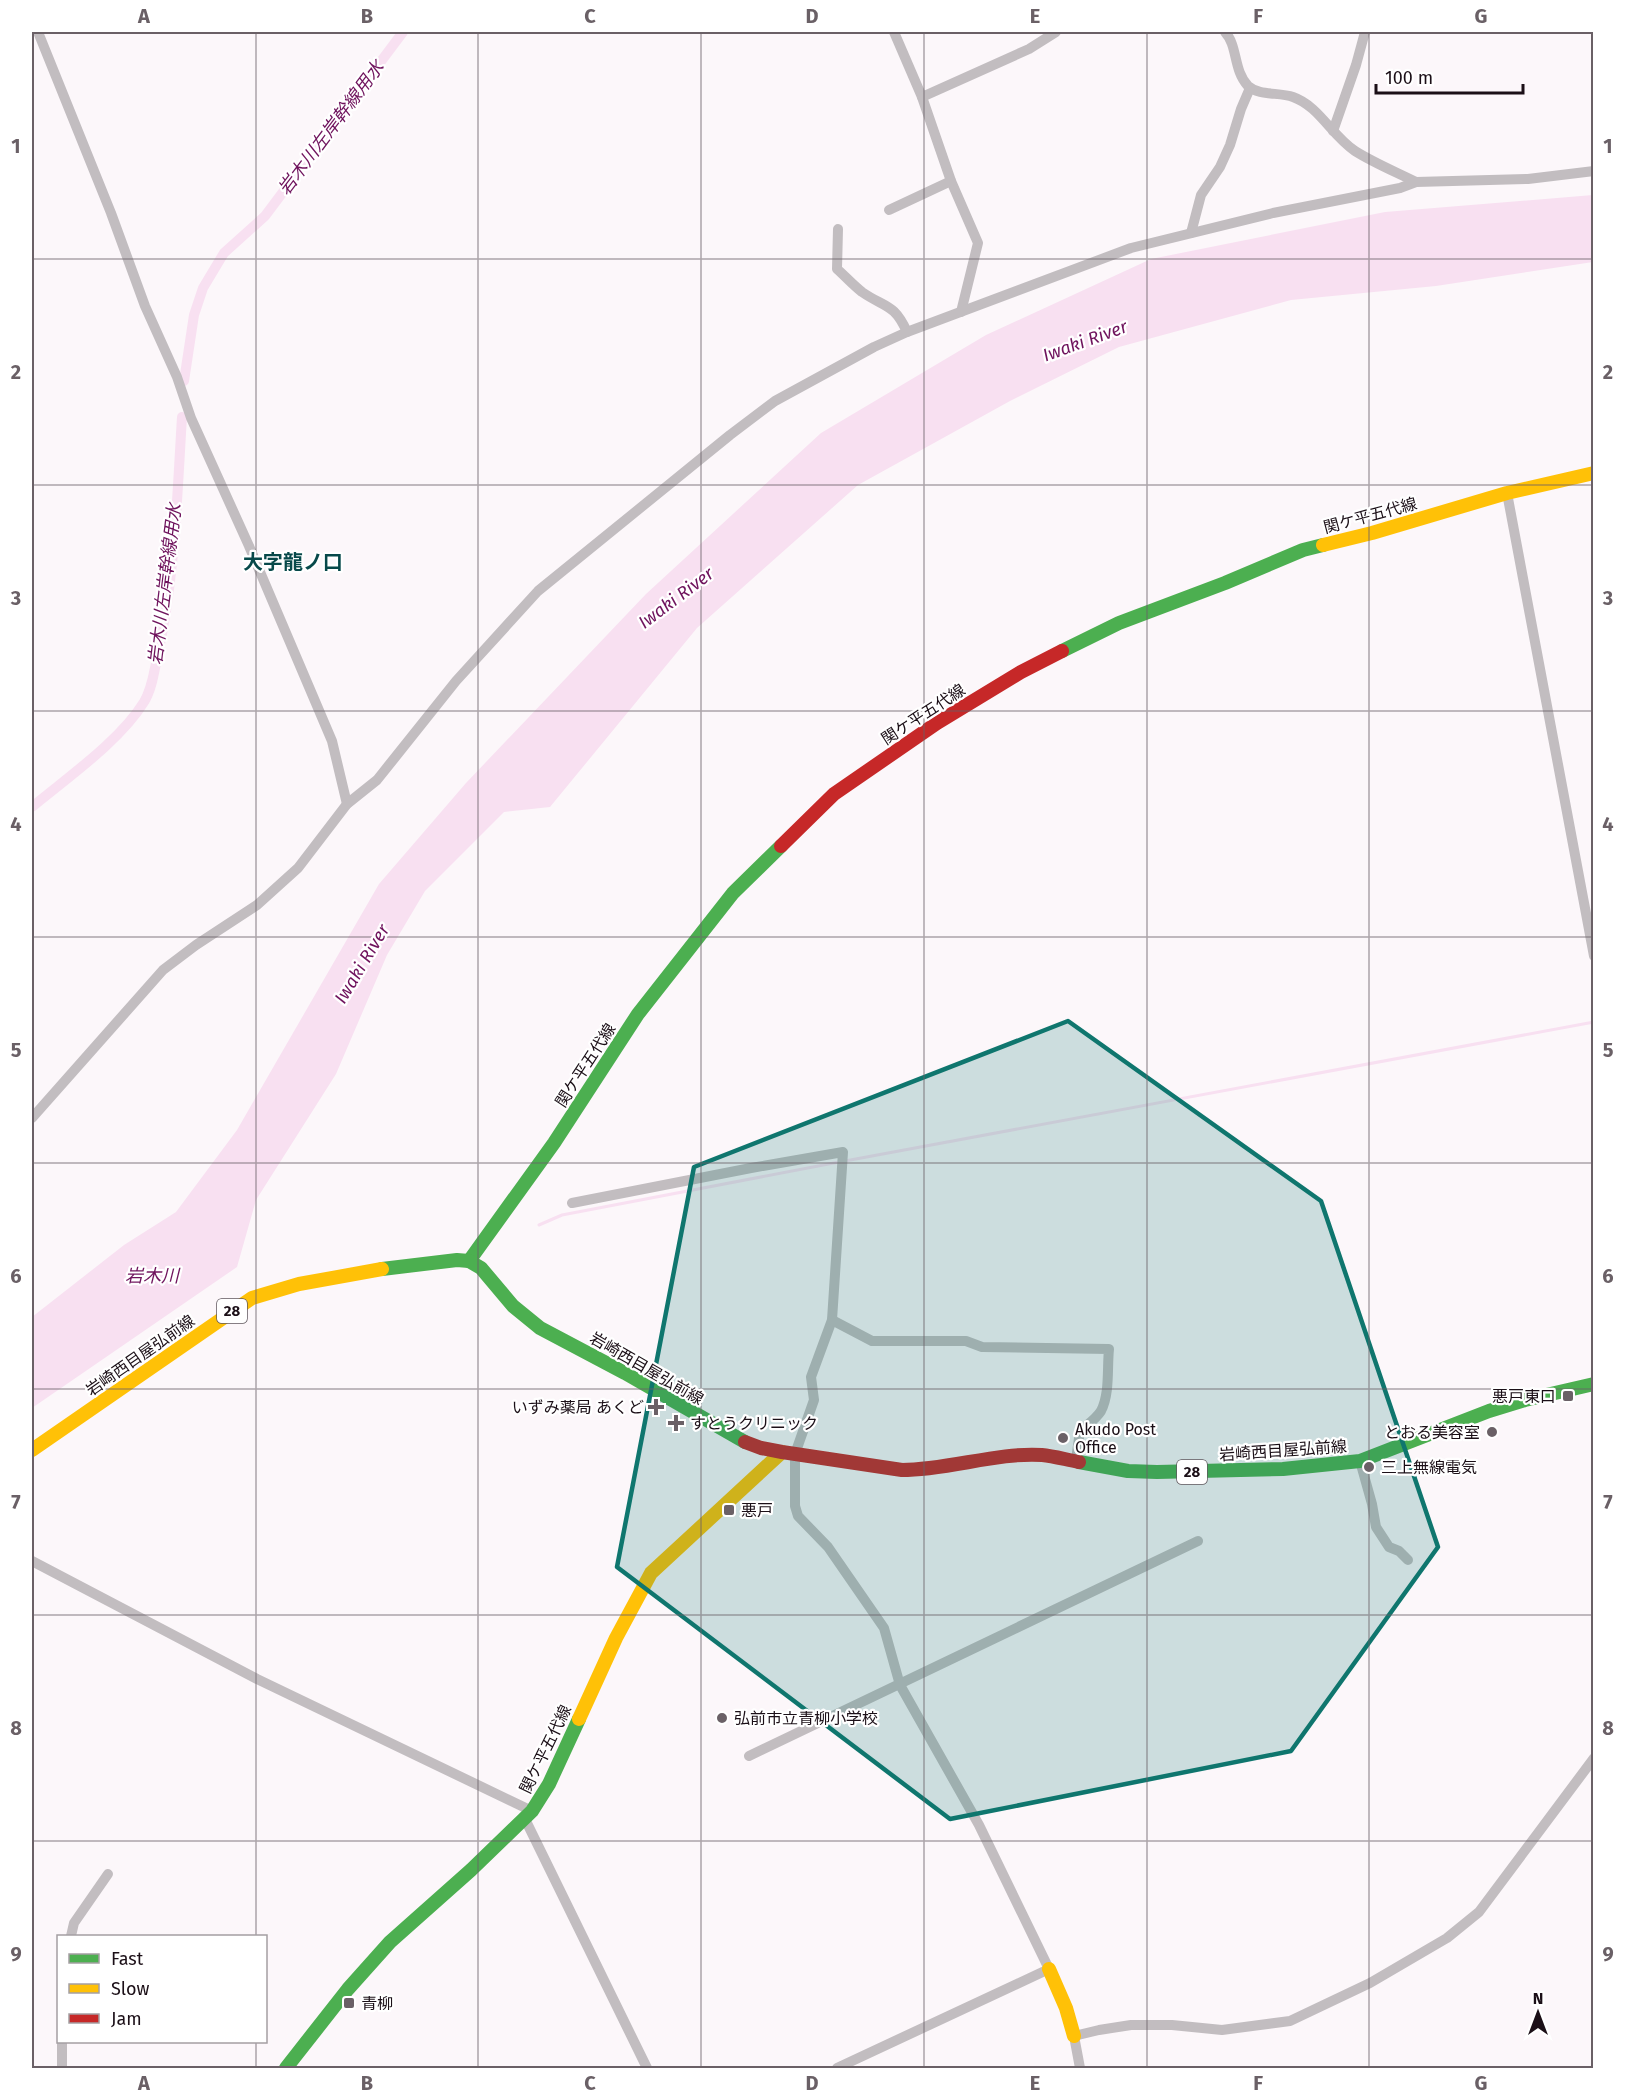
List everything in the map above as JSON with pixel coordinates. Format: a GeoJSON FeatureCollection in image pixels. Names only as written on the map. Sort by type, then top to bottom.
{"type":"FeatureCollection","features":[{"type":"Feature","properties":{"kind":"main road","name":"関ケ平五代線"},"geometry":{"type":"LineString","coordinates":[[469,1261],[554,1143],[638,1014],[733,893],[834,794],[937,723],[1022,672],[1119,623],[1224,584],[1303,550],[1372,533],[1507,493],[1593,473]]}},
{"type":"Feature","properties":{"kind":"main road","name":"岩崎西目屋弘前線"},"geometry":{"type":"LineString","coordinates":[[32,1450],[252,1298],[281,1288],[321,1280],[435,1262],[469,1261],[481,1268],[513,1306],[540,1328],[625,1373],[740,1440],[761,1448],[902,1470],[922,1470],[1028,1455],[1076,1460],[1128,1471],[1157,1472],[1283,1470],[1360,1461],[1489,1411],[1593,1384]]}},
{"type":"Feature","properties":{"kind":"main road","name":"関ケ平五代線"},"geometry":{"type":"LineString","coordinates":[[286,2068],[348,1989],[390,1942],[529,1815],[549,1784],[616,1638],[651,1573],[788,1453]]}},
{"type":"Feature","properties":{"kind":"main road"},"geometry":{"type":"LineString","coordinates":[[1049,1969],[1066,2008],[1074,2036]]}},
{"type":"Feature","properties":{"kind":"street"},"geometry":{"type":"LineString","coordinates":[[38,32],[111,213],[145,306],[177,377],[191,418],[249,546],[332,741],[347,804]]}},
{"type":"Feature","properties":{"kind":"street"},"geometry":{"type":"LineString","coordinates":[[894,32],[922,96],[951,181],[978,243],[961,312]]}},
{"type":"Feature","properties":{"kind":"street"},"geometry":{"type":"LineString","coordinates":[[922,96],[1029,50],[1056,32]]}},
{"type":"Feature","properties":{"kind":"street"},"geometry":{"type":"LineString","coordinates":[[1225,32],[1230,37],[1240,74],[1250,88],[1267,93],[1293,96],[1315,111],[1332,131],[1354,150],[1416,182]]}},
{"type":"Feature","properties":{"kind":"street"},"geometry":{"type":"LineString","coordinates":[[1332,131],[1356,65],[1365,32]]}},
{"type":"Feature","properties":{"kind":"street"},"geometry":{"type":"LineString","coordinates":[[1191,233],[1201,195],[1220,167],[1250,88]]}},
{"type":"Feature","properties":{"kind":"street"},"geometry":{"type":"LineString","coordinates":[[32,1118],[163,970],[257,905],[298,868],[347,804],[377,780],[456,681],[538,591],[775,401],[874,347],[907,332],[1131,248],[1274,213],[1400,188],[1416,182],[1528,179],[1593,171]]}},
{"type":"Feature","properties":{"kind":"street"},"geometry":{"type":"LineString","coordinates":[[889,210],[951,181]]}},
{"type":"Feature","properties":{"kind":"street"},"geometry":{"type":"LineString","coordinates":[[838,229],[837,269],[862,292],[900,316],[907,332]]}},
{"type":"Feature","properties":{"kind":"street"},"geometry":{"type":"LineString","coordinates":[[1507,493],[1593,956]]}},
{"type":"Feature","properties":{"kind":"street"},"geometry":{"type":"LineString","coordinates":[[572,1203],[843,1152],[832,1320],[811,1377],[814,1400],[788,1453],[795,1506],[798,1516],[828,1547],[884,1628],[900,1685],[979,1825],[1049,1969],[837,2068]]}},
{"type":"Feature","properties":{"kind":"street"},"geometry":{"type":"LineString","coordinates":[[832,1320],[872,1341],[966,1341],[982,1347],[1109,1349],[1105,1398],[1101,1411],[1080,1431],[1076,1460]]}},
{"type":"Feature","properties":{"kind":"street"},"geometry":{"type":"LineString","coordinates":[[1360,1461],[1376,1527],[1389,1547],[1408,1560]]}},
{"type":"Feature","properties":{"kind":"street"},"geometry":{"type":"LineString","coordinates":[[749,1756],[1198,1541]]}},
{"type":"Feature","properties":{"kind":"street"},"geometry":{"type":"LineString","coordinates":[[32,1561],[257,1679],[529,1815],[647,2068]]}},
{"type":"Feature","properties":{"kind":"street"},"geometry":{"type":"LineString","coordinates":[[1080,2068],[1074,2036],[1131,2025],[1172,2025],[1221,2030],[1290,2021],[1370,1983],[1447,1938],[1479,1912],[1593,1758]]}},
{"type":"Feature","properties":{"kind":"street"},"geometry":{"type":"LineString","coordinates":[[71,1935],[74,1923],[108,1874]]}},
{"type":"Feature","properties":{"kind":"street"},"geometry":{"type":"LineString","coordinates":[[62,2043],[62,2068]]}},
{"type":"Feature","properties":{"kind":"highlighted area"},"geometry":{"type":"Polygon","coordinates":[[[1068,1021],[1321,1201],[1438,1547],[1291,1751],[950,1819],[617,1567],[694,1167],[1068,1021]]]}},
{"type":"Feature","properties":{"kind":"water","name":"岩木川"},"geometry":{"type":"Polygon","coordinates":[[[1593,195],[1593,262],[1436,286],[1291,300],[1119,347],[1010,401],[858,485],[697,628],[550,807],[504,812],[425,891],[387,955],[336,1074],[256,1200],[237,1267],[32,1408],[32,1317],[124,1245],[176,1212],[237,1130],[379,884],[466,783],[646,594],[821,433],[986,335],[1151,259],[1385,212],[1593,195]]]}},
{"type":"Feature","properties":{"kind":"waterway","name":"岩木川左岸幹線用水"},"geometry":{"type":"LineString","coordinates":[[184,381],[194,315],[203,288],[224,253],[265,216],[403,32]]}},
{"type":"Feature","properties":{"kind":"waterway","name":"岩木川左岸幹線用水"},"geometry":{"type":"LineString","coordinates":[[32,807],[108,744],[134,716],[149,692],[163,628],[172,568],[182,417]]}},
{"type":"Feature","properties":{"kind":"waterway"},"geometry":{"type":"LineString","coordinates":[[845,1161],[1594,1022]]}},
{"type":"Feature","properties":{"kind":"waterway"},"geometry":{"type":"LineString","coordinates":[[539,1225],[562,1215],[839,1162]]}},
{"type":"Feature","properties":{"kind":"traffic: fast"},"geometry":{"type":"LineString","coordinates":[[1062,651],[1119,623],[1225,583],[1303,550],[1323,545]]}},
{"type":"Feature","properties":{"kind":"traffic: fast"},"geometry":{"type":"LineString","coordinates":[[469,1261],[554,1143],[638,1014],[733,893],[781,846]]}},
{"type":"Feature","properties":{"kind":"traffic: fast"},"geometry":{"type":"LineString","coordinates":[[382,1269],[457,1260],[469,1261],[481,1268],[513,1306],[540,1328],[625,1373],[745,1442]]}},
{"type":"Feature","properties":{"kind":"traffic: fast"},"geometry":{"type":"LineString","coordinates":[[1079,1462],[1128,1471],[1157,1472],[1283,1469],[1360,1461],[1489,1411],[1594,1384]]}},
{"type":"Feature","properties":{"kind":"traffic: fast"},"geometry":{"type":"LineString","coordinates":[[286,2068],[348,1989],[390,1942],[471,1870],[532,1811],[549,1784],[579,1719]]}},
{"type":"Feature","properties":{"kind":"traffic: slow"},"geometry":{"type":"LineString","coordinates":[[1323,545],[1507,493],[1594,473]]}},
{"type":"Feature","properties":{"kind":"traffic: slow"},"geometry":{"type":"LineString","coordinates":[[32,1450],[252,1298],[299,1284],[382,1269]]}},
{"type":"Feature","properties":{"kind":"traffic: slow"},"geometry":{"type":"LineString","coordinates":[[579,1719],[616,1638],[651,1573],[782,1452]]}},
{"type":"Feature","properties":{"kind":"traffic: slow"},"geometry":{"type":"LineString","coordinates":[[1049,1969],[1066,2008],[1074,2036]]}},
{"type":"Feature","properties":{"kind":"traffic: jam"},"geometry":{"type":"LineString","coordinates":[[781,846],[834,794],[937,723],[1021,672],[1062,651]]}},
{"type":"Feature","properties":{"kind":"traffic: jam"},"geometry":{"type":"LineString","coordinates":[[745,1442],[782,1452],[902,1470],[1025,1455],[1047,1456],[1079,1462]]}},
{"type":"Feature","properties":{"kind":"place","name":"悪戸東口"},"geometry":{"type":"Point","coordinates":[1568,1396]}},
{"type":"Feature","properties":{"kind":"place","name":"いずみ薬局 あくど"},"geometry":{"type":"Point","coordinates":[656,1407]}},
{"type":"Feature","properties":{"kind":"place","name":"すとうクリニック"},"geometry":{"type":"Point","coordinates":[676,1423]}},
{"type":"Feature","properties":{"kind":"place","name":"とおる美容室"},"geometry":{"type":"Point","coordinates":[1492,1432]}},
{"type":"Feature","properties":{"kind":"place","name":"Akudo Post Office"},"geometry":{"type":"Point","coordinates":[1063,1438]}},
{"type":"Feature","properties":{"kind":"place","name":"三上無線電気"},"geometry":{"type":"Point","coordinates":[1369,1467]}},
{"type":"Feature","properties":{"kind":"place","name":"悪戸"},"geometry":{"type":"Point","coordinates":[729,1510]}},
{"type":"Feature","properties":{"kind":"place","name":"弘前市立青柳小学校"},"geometry":{"type":"Point","coordinates":[722,1718]}},
{"type":"Feature","properties":{"kind":"place","name":"青柳"},"geometry":{"type":"Point","coordinates":[349,2003]}},
{"type":"Feature","properties":{"kind":"district","name":"大字龍ノ口"},"geometry":{"type":"Point","coordinates":[293,562]}},
{"type":"Feature","properties":{"kind":"water label","name":"Iwaki River"},"geometry":{"type":"Point","coordinates":[1085,341]}},
{"type":"Feature","properties":{"kind":"water label","name":"Iwaki River"},"geometry":{"type":"Point","coordinates":[676,598]}},
{"type":"Feature","properties":{"kind":"water label","name":"Iwaki River"},"geometry":{"type":"Point","coordinates":[362,964]}}]}
